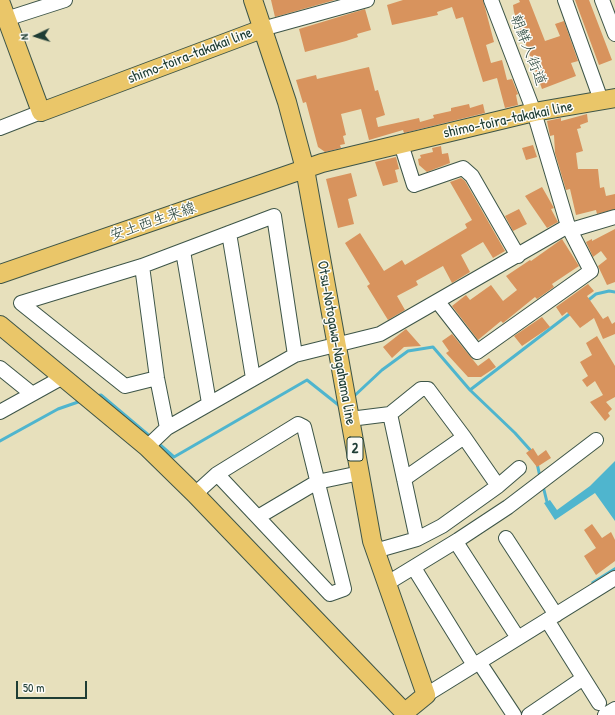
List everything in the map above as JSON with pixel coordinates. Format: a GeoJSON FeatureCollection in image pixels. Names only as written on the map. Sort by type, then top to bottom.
{"type":"FeatureCollection","features":[{"type":"Feature","properties":{"kind":"main road"},"geometry":{"type":"LineString","coordinates":[[253,0],[262,29]]}},
{"type":"Feature","properties":{"kind":"main road"},"geometry":{"type":"LineString","coordinates":[[0,1],[3,19],[41,112]]}},
{"type":"Feature","properties":{"kind":"main road","name":"shimo-toira-takakai line"},"geometry":{"type":"LineString","coordinates":[[41,112],[262,29],[287,102],[305,169],[534,112],[608,99]]}},
{"type":"Feature","properties":{"kind":"main road","name":"安土西生来線"},"geometry":{"type":"LineString","coordinates":[[0,274],[305,169]]}},
{"type":"Feature","properties":{"kind":"main road","name":"Otsu-Notogawa-Nagahama line"},"geometry":{"type":"LineString","coordinates":[[305,169],[375,552],[426,695]]}},
{"type":"Feature","properties":{"kind":"main road"},"geometry":{"type":"LineString","coordinates":[[0,326],[147,448],[196,494],[404,714],[426,695]]}},
{"type":"Feature","properties":{"kind":"street"},"geometry":{"type":"LineString","coordinates":[[3,19],[65,0]]}},
{"type":"Feature","properties":{"kind":"street"},"geometry":{"type":"LineString","coordinates":[[262,29],[367,0]]}},
{"type":"Feature","properties":{"kind":"street","name":"朝鮮人街道"},"geometry":{"type":"LineString","coordinates":[[438,302],[477,352],[591,271],[570,228],[534,112],[491,0]]}},
{"type":"Feature","properties":{"kind":"street"},"geometry":{"type":"LineString","coordinates":[[565,0],[608,99]]}},
{"type":"Feature","properties":{"kind":"street"},"geometry":{"type":"LineString","coordinates":[[602,0],[615,34]]}},
{"type":"Feature","properties":{"kind":"street"},"geometry":{"type":"LineString","coordinates":[[0,128],[41,112]]}},
{"type":"Feature","properties":{"kind":"street"},"geometry":{"type":"LineString","coordinates":[[401,144],[414,185],[463,168],[472,176],[518,256]]}},
{"type":"Feature","properties":{"kind":"street"},"geometry":{"type":"LineString","coordinates":[[157,378],[125,386],[21,303],[142,266],[274,216],[295,355]]}},
{"type":"Feature","properties":{"kind":"street"},"geometry":{"type":"LineString","coordinates":[[147,448],[167,428],[295,355],[336,343],[380,334],[570,228],[615,217]]}},
{"type":"Feature","properties":{"kind":"street"},"geometry":{"type":"LineString","coordinates":[[229,233],[253,378]]}},
{"type":"Feature","properties":{"kind":"street"},"geometry":{"type":"LineString","coordinates":[[183,251],[209,403]]}},
{"type":"Feature","properties":{"kind":"street"},"geometry":{"type":"LineString","coordinates":[[142,266],[157,378],[167,428]]}},
{"type":"Feature","properties":{"kind":"street"},"geometry":{"type":"LineString","coordinates":[[0,368],[31,393]]}},
{"type":"Feature","properties":{"kind":"street"},"geometry":{"type":"LineString","coordinates":[[0,412],[31,393],[62,377]]}},
{"type":"Feature","properties":{"kind":"street"},"geometry":{"type":"LineString","coordinates":[[350,419],[390,414],[421,389],[428,389],[498,486]]}},
{"type":"Feature","properties":{"kind":"street"},"geometry":{"type":"LineString","coordinates":[[390,414],[417,539]]}},
{"type":"Feature","properties":{"kind":"street"},"geometry":{"type":"LineString","coordinates":[[196,494],[217,474],[298,424],[304,426],[344,588],[330,594],[217,474]]}},
{"type":"Feature","properties":{"kind":"street"},"geometry":{"type":"LineString","coordinates":[[404,479],[464,437]]}},
{"type":"Feature","properties":{"kind":"street"},"geometry":{"type":"LineString","coordinates":[[386,584],[456,542],[508,506],[596,440]]}},
{"type":"Feature","properties":{"kind":"street"},"geometry":{"type":"LineString","coordinates":[[375,552],[417,539],[442,526],[498,486],[519,468]]}},
{"type":"Feature","properties":{"kind":"street"},"geometry":{"type":"LineString","coordinates":[[258,517],[317,482],[360,473]]}},
{"type":"Feature","properties":{"kind":"street"},"geometry":{"type":"LineString","coordinates":[[506,538],[551,617],[582,679],[602,709],[615,709]]}},
{"type":"Feature","properties":{"kind":"street"},"geometry":{"type":"LineString","coordinates":[[456,542],[518,638]]}},
{"type":"Feature","properties":{"kind":"street"},"geometry":{"type":"LineString","coordinates":[[414,568],[477,664],[514,715]]}},
{"type":"Feature","properties":{"kind":"street"},"geometry":{"type":"LineString","coordinates":[[426,695],[615,578]]}},
{"type":"Feature","properties":{"kind":"street"},"geometry":{"type":"LineString","coordinates":[[529,715],[582,679]]}},
{"type":"Feature","properties":{"kind":"water"},"geometry":{"type":"Polygon","coordinates":[[[615,461],[615,521],[595,493],[555,520],[544,503],[550,500],[557,510],[590,486],[615,461]]]}},
{"type":"Feature","properties":{"kind":"water"},"geometry":{"type":"Polygon","coordinates":[[[615,567],[615,571],[593,585],[591,582],[615,567]]]}},
{"type":"Feature","properties":{"kind":"building"},"geometry":{"type":"Polygon","coordinates":[[[271,0],[335,0],[275,17],[271,0]]]}},
{"type":"Feature","properties":{"kind":"building"},"geometry":{"type":"Polygon","coordinates":[[[403,0],[483,0],[494,42],[486,45],[491,63],[502,60],[507,80],[512,79],[518,94],[516,95],[518,105],[505,108],[497,78],[483,82],[463,17],[456,19],[452,7],[437,12],[438,15],[392,25],[387,5],[403,0]]]}},
{"type":"Feature","properties":{"kind":"building"},"geometry":{"type":"Polygon","coordinates":[[[519,0],[529,0],[545,41],[560,36],[555,24],[564,21],[578,61],[571,63],[576,76],[542,89],[514,12],[513,5],[520,2],[519,0]]]}},
{"type":"Feature","properties":{"kind":"building"},"geometry":{"type":"Polygon","coordinates":[[[575,0],[589,0],[612,60],[599,65],[575,0]]]}},
{"type":"Feature","properties":{"kind":"building"},"geometry":{"type":"Polygon","coordinates":[[[365,9],[371,30],[357,34],[358,37],[346,41],[305,52],[299,29],[365,9]]]}},
{"type":"Feature","properties":{"kind":"building"},"geometry":{"type":"Polygon","coordinates":[[[369,67],[375,91],[378,90],[385,115],[376,118],[378,127],[419,118],[420,122],[434,118],[433,115],[451,111],[451,108],[469,104],[470,108],[483,104],[485,113],[404,133],[403,130],[369,140],[361,109],[341,114],[346,135],[343,136],[345,144],[340,145],[341,148],[325,152],[318,147],[306,102],[303,103],[296,80],[316,75],[317,79],[369,67]]]}},
{"type":"Feature","properties":{"kind":"building"},"geometry":{"type":"Polygon","coordinates":[[[587,114],[588,122],[580,125],[581,128],[577,129],[583,151],[576,153],[578,169],[598,169],[600,188],[604,187],[606,196],[615,194],[615,209],[597,214],[596,210],[576,215],[570,189],[566,190],[555,153],[554,135],[550,136],[547,121],[561,118],[561,121],[587,114]]]}},
{"type":"Feature","properties":{"kind":"building"},"geometry":{"type":"Polygon","coordinates":[[[533,145],[537,157],[526,160],[522,148],[533,145]]]}},
{"type":"Feature","properties":{"kind":"building"},"geometry":{"type":"Polygon","coordinates":[[[441,146],[442,154],[448,153],[450,163],[427,172],[419,165],[418,159],[421,158],[420,155],[433,152],[432,148],[441,146]]]}},
{"type":"Feature","properties":{"kind":"building"},"geometry":{"type":"Polygon","coordinates":[[[396,157],[399,169],[395,170],[398,182],[383,186],[375,162],[396,157]]]}},
{"type":"Feature","properties":{"kind":"building"},"geometry":{"type":"Polygon","coordinates":[[[351,173],[357,196],[348,199],[354,224],[338,228],[326,179],[351,173]]]}},
{"type":"Feature","properties":{"kind":"building"},"geometry":{"type":"Polygon","coordinates":[[[461,178],[465,181],[505,251],[493,258],[483,242],[461,255],[470,272],[452,283],[443,266],[416,281],[418,285],[397,296],[405,310],[388,320],[367,286],[370,284],[345,243],[360,233],[384,271],[402,260],[405,265],[467,228],[465,224],[472,220],[450,182],[461,178]]]}},
{"type":"Feature","properties":{"kind":"building"},"geometry":{"type":"Polygon","coordinates":[[[542,187],[554,208],[551,209],[558,222],[547,228],[525,196],[542,187]]]}},
{"type":"Feature","properties":{"kind":"building"},"geometry":{"type":"Polygon","coordinates":[[[519,209],[527,224],[513,231],[505,216],[519,209]]]}},
{"type":"Feature","properties":{"kind":"building"},"geometry":{"type":"Polygon","coordinates":[[[615,229],[615,282],[607,285],[598,266],[607,259],[601,251],[593,257],[586,242],[592,239],[592,241],[615,229]]]}},
{"type":"Feature","properties":{"kind":"building"},"geometry":{"type":"Polygon","coordinates":[[[562,239],[579,266],[552,284],[554,287],[537,299],[535,297],[503,323],[501,321],[478,340],[452,306],[466,295],[470,300],[491,285],[503,301],[517,290],[506,276],[530,260],[531,261],[562,239]]]}},
{"type":"Feature","properties":{"kind":"building"},"geometry":{"type":"Polygon","coordinates":[[[588,284],[594,291],[587,296],[603,319],[608,316],[612,324],[615,322],[615,334],[603,339],[594,318],[580,328],[567,312],[562,316],[556,307],[588,284]]]}},
{"type":"Feature","properties":{"kind":"building"},"geometry":{"type":"Polygon","coordinates":[[[542,317],[550,327],[522,346],[514,336],[542,317]]]}},
{"type":"Feature","properties":{"kind":"building"},"geometry":{"type":"Polygon","coordinates":[[[406,329],[421,346],[404,347],[392,358],[383,347],[406,329]]]}},
{"type":"Feature","properties":{"kind":"building"},"geometry":{"type":"Polygon","coordinates":[[[452,334],[478,366],[489,358],[496,367],[481,377],[468,377],[446,353],[449,351],[442,341],[452,334]]]}},
{"type":"Feature","properties":{"kind":"building"},"geometry":{"type":"Polygon","coordinates":[[[597,336],[615,366],[615,397],[606,402],[612,409],[608,413],[610,416],[605,421],[590,402],[603,395],[595,381],[587,387],[582,380],[588,376],[580,362],[592,355],[586,343],[597,336]]]}},
{"type":"Feature","properties":{"kind":"building"},"geometry":{"type":"Polygon","coordinates":[[[533,448],[538,456],[546,450],[551,458],[537,467],[526,453],[533,448]]]}},
{"type":"Feature","properties":{"kind":"building"},"geometry":{"type":"Polygon","coordinates":[[[592,524],[602,538],[611,532],[615,540],[615,561],[596,575],[584,556],[596,548],[584,530],[592,524]]]}},
{"type":"Feature","properties":{"kind":"waterway"},"geometry":{"type":"LineString","coordinates":[[586,302],[596,294],[609,291],[615,292]]}},
{"type":"Feature","properties":{"kind":"waterway"},"geometry":{"type":"LineString","coordinates":[[470,390],[572,312]]}},
{"type":"Feature","properties":{"kind":"waterway"},"geometry":{"type":"LineString","coordinates":[[352,398],[382,370],[408,351],[433,347],[470,390],[515,433],[532,452]]}},
{"type":"Feature","properties":{"kind":"waterway"},"geometry":{"type":"LineString","coordinates":[[158,443],[174,457],[307,380],[341,407]]}},
{"type":"Feature","properties":{"kind":"waterway"},"geometry":{"type":"LineString","coordinates":[[96,396],[101,395],[152,438]]}},
{"type":"Feature","properties":{"kind":"waterway"},"geometry":{"type":"LineString","coordinates":[[0,441],[58,409],[81,401]]}},
{"type":"Feature","properties":{"kind":"waterway"},"geometry":{"type":"LineString","coordinates":[[537,463],[540,477]]}},
{"type":"Feature","properties":{"kind":"waterway"},"geometry":{"type":"LineString","coordinates":[[543,486],[549,505]]}}]}
